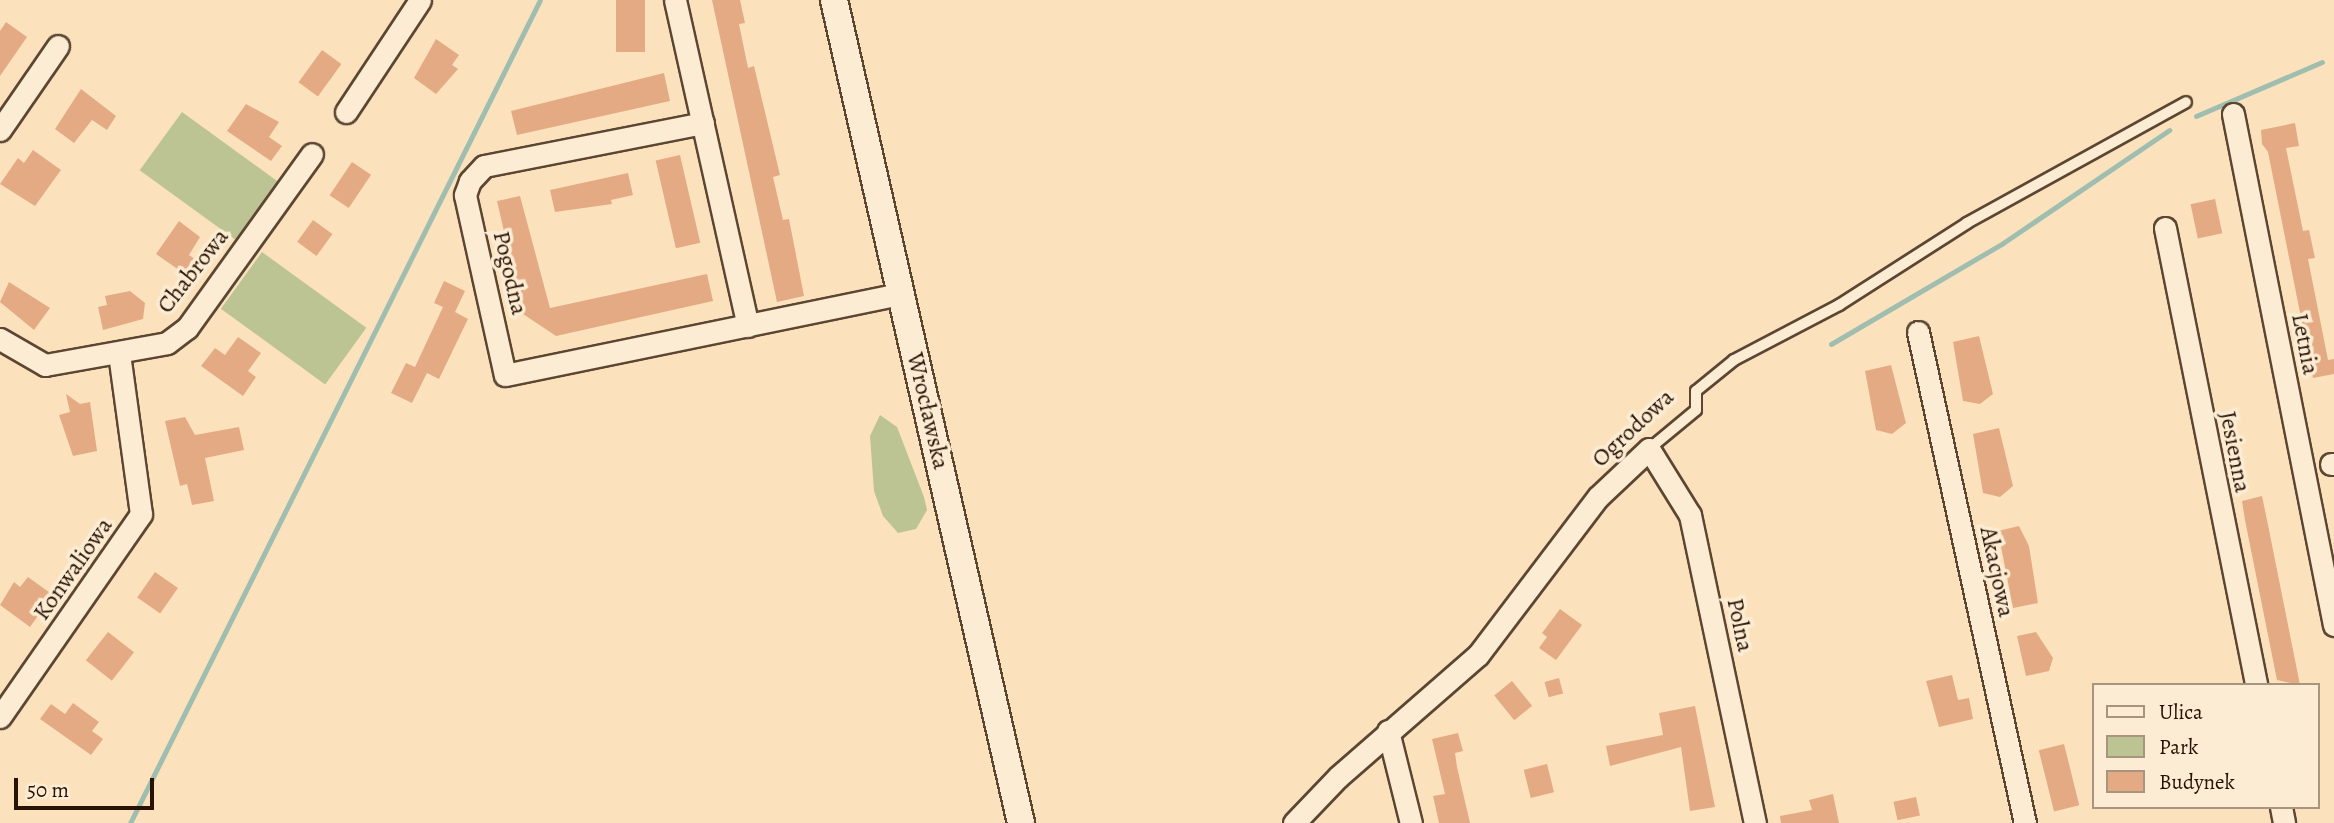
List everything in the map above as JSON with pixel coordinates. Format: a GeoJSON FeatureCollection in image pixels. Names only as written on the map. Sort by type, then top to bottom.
{"type":"FeatureCollection","features":[{"type":"Feature","properties":{"kind":"street"},"geometry":{"type":"LineString","coordinates":[[345,112],[420,0]]}},
{"type":"Feature","properties":{"kind":"street"},"geometry":{"type":"LineString","coordinates":[[675,0],[748,326]]}},
{"type":"Feature","properties":{"kind":"street","name":"Wrocławska"},"geometry":{"type":"LineString","coordinates":[[834,0],[1021,823]]}},
{"type":"Feature","properties":{"kind":"street"},"geometry":{"type":"LineString","coordinates":[[0,130],[58,46]]}},
{"type":"Feature","properties":{"kind":"street","name":"Letnia"},"geometry":{"type":"LineString","coordinates":[[2233,114],[2334,625]]}},
{"type":"Feature","properties":{"kind":"street","name":"Pogodna"},"geometry":{"type":"LineString","coordinates":[[703,123],[484,166],[465,195],[505,375],[901,294]]}},
{"type":"Feature","properties":{"kind":"street","name":"Chabrowa"},"geometry":{"type":"LineString","coordinates":[[0,339],[45,365],[119,354],[167,343],[187,328],[312,154]]}},
{"type":"Feature","properties":{"kind":"street","name":"Jesienna"},"geometry":{"type":"LineString","coordinates":[[2165,228],[2256,683]]}},
{"type":"Feature","properties":{"kind":"street","name":"Akacjowa"},"geometry":{"type":"LineString","coordinates":[[1918,332],[2025,823]]}},
{"type":"Feature","properties":{"kind":"street","name":"Konwaliowa"},"geometry":{"type":"LineString","coordinates":[[0,717],[141,514],[119,354]]}},
{"type":"Feature","properties":{"kind":"street","name":"Ogrodowa"},"geometry":{"type":"LineString","coordinates":[[1294,823],[1388,732],[1478,655],[1598,498],[1649,449]]}},
{"type":"Feature","properties":{"kind":"street","name":"Polna"},"geometry":{"type":"LineString","coordinates":[[1649,449],[1690,515],[1755,823]]}},
{"type":"Feature","properties":{"kind":"street"},"geometry":{"type":"LineString","coordinates":[[1388,732],[1411,823]]}},
{"type":"Feature","properties":{"kind":"lane","name":"Ogrodowa"},"geometry":{"type":"LineString","coordinates":[[1649,449],[1696,410],[1696,391],[1734,360],[1839,305],[1967,223],[2186,102]]}},
{"type":"Feature","properties":{"kind":"green space"},"geometry":{"type":"Polygon","coordinates":[[[182,112],[277,181],[235,240],[140,170],[182,112]]]}},
{"type":"Feature","properties":{"kind":"green space"},"geometry":{"type":"Polygon","coordinates":[[[262,252],[366,328],[325,384],[221,309],[262,252]]]}},
{"type":"Feature","properties":{"kind":"green space"},"geometry":{"type":"Polygon","coordinates":[[[880,415],[897,427],[924,497],[927,510],[916,529],[898,533],[883,516],[874,491],[870,436],[880,415]]]}},
{"type":"Feature","properties":{"kind":"building"},"geometry":{"type":"Polygon","coordinates":[[[616,0],[645,0],[645,52],[616,52],[616,0]]]}},
{"type":"Feature","properties":{"kind":"building"},"geometry":{"type":"Polygon","coordinates":[[[712,0],[740,0],[745,23],[739,24],[748,68],[754,66],[780,175],[773,177],[783,220],[789,219],[804,296],[777,302],[712,0]]]}},
{"type":"Feature","properties":{"kind":"building"},"geometry":{"type":"Polygon","coordinates":[[[6,22],[27,37],[0,76],[0,31],[6,22]]]}},
{"type":"Feature","properties":{"kind":"building"},"geometry":{"type":"Polygon","coordinates":[[[436,39],[459,55],[452,65],[458,69],[436,94],[414,78],[436,39]]]}},
{"type":"Feature","properties":{"kind":"building"},"geometry":{"type":"Polygon","coordinates":[[[322,50],[341,64],[318,96],[298,82],[322,50]]]}},
{"type":"Feature","properties":{"kind":"building"},"geometry":{"type":"Polygon","coordinates":[[[664,73],[670,101],[517,135],[511,111],[664,73]]]}},
{"type":"Feature","properties":{"kind":"building"},"geometry":{"type":"Polygon","coordinates":[[[81,89],[116,116],[107,130],[92,120],[74,143],[55,129],[81,89]]]}},
{"type":"Feature","properties":{"kind":"building"},"geometry":{"type":"Polygon","coordinates":[[[246,104],[279,122],[269,137],[282,146],[271,161],[227,131],[246,104]]]}},
{"type":"Feature","properties":{"kind":"building"},"geometry":{"type":"Polygon","coordinates":[[[2295,123],[2299,146],[2286,148],[2303,231],[2309,230],[2315,258],[2308,259],[2328,360],[2334,359],[2334,374],[2313,378],[2268,152],[2262,144],[2261,130],[2295,123]]]}},
{"type":"Feature","properties":{"kind":"building"},"geometry":{"type":"Polygon","coordinates":[[[33,150],[61,170],[35,206],[0,184],[18,158],[24,163],[33,150]]]}},
{"type":"Feature","properties":{"kind":"building"},"geometry":{"type":"Polygon","coordinates":[[[680,155],[700,243],[676,248],[656,161],[680,155]]]}},
{"type":"Feature","properties":{"kind":"building"},"geometry":{"type":"Polygon","coordinates":[[[352,162],[371,175],[349,208],[330,195],[352,162]]]}},
{"type":"Feature","properties":{"kind":"building"},"geometry":{"type":"Polygon","coordinates":[[[628,173],[633,195],[611,200],[612,204],[555,212],[550,190],[628,173]]]}},
{"type":"Feature","properties":{"kind":"building"},"geometry":{"type":"Polygon","coordinates":[[[520,196],[550,308],[707,274],[713,301],[556,336],[523,314],[497,201],[520,196]]]}},
{"type":"Feature","properties":{"kind":"building"},"geometry":{"type":"Polygon","coordinates":[[[2215,199],[2222,233],[2198,238],[2191,204],[2215,199]]]}},
{"type":"Feature","properties":{"kind":"building"},"geometry":{"type":"Polygon","coordinates":[[[313,220],[332,234],[317,256],[297,242],[313,220]]]}},
{"type":"Feature","properties":{"kind":"building"},"geometry":{"type":"Polygon","coordinates":[[[179,221],[200,237],[189,255],[199,262],[189,277],[156,254],[179,221]]]}},
{"type":"Feature","properties":{"kind":"building"},"geometry":{"type":"Polygon","coordinates":[[[444,281],[465,291],[455,312],[468,319],[439,379],[427,373],[412,403],[391,393],[406,363],[415,367],[443,307],[434,303],[444,281]]]}},
{"type":"Feature","properties":{"kind":"building"},"geometry":{"type":"Polygon","coordinates":[[[9,282],[50,308],[34,330],[0,302],[9,282]]]}},
{"type":"Feature","properties":{"kind":"building"},"geometry":{"type":"Polygon","coordinates":[[[130,291],[145,303],[143,319],[103,330],[98,307],[107,305],[105,296],[130,291]]]}},
{"type":"Feature","properties":{"kind":"building"},"geometry":{"type":"Polygon","coordinates":[[[1979,336],[1993,394],[1980,404],[1963,401],[1953,342],[1979,336]]]}},
{"type":"Feature","properties":{"kind":"building"},"geometry":{"type":"Polygon","coordinates":[[[238,337],[261,353],[248,371],[256,377],[243,396],[201,366],[215,348],[225,355],[238,337]]]}},
{"type":"Feature","properties":{"kind":"building"},"geometry":{"type":"Polygon","coordinates":[[[1891,365],[1906,423],[1892,434],[1876,430],[1865,371],[1891,365]]]}},
{"type":"Feature","properties":{"kind":"building"},"geometry":{"type":"Polygon","coordinates":[[[66,394],[80,404],[90,402],[97,451],[73,456],[59,415],[70,412],[66,394]]]}},
{"type":"Feature","properties":{"kind":"building"},"geometry":{"type":"Polygon","coordinates":[[[185,417],[195,435],[239,427],[244,450],[205,458],[214,501],[192,505],[187,484],[180,486],[165,421],[185,417]]]}},
{"type":"Feature","properties":{"kind":"building"},"geometry":{"type":"Polygon","coordinates":[[[1999,428],[2013,486],[2000,497],[1983,493],[1973,434],[1999,428]]]}},
{"type":"Feature","properties":{"kind":"building"},"geometry":{"type":"Polygon","coordinates":[[[2262,496],[2300,683],[2277,680],[2242,501],[2262,496]]]}},
{"type":"Feature","properties":{"kind":"building"},"geometry":{"type":"Polygon","coordinates":[[[2019,526],[2029,546],[2038,603],[2013,608],[1998,531],[2019,526]]]}},
{"type":"Feature","properties":{"kind":"building"},"geometry":{"type":"Polygon","coordinates":[[[155,572],[178,588],[160,613],[137,597],[155,572]]]}},
{"type":"Feature","properties":{"kind":"building"},"geometry":{"type":"Polygon","coordinates":[[[28,577],[53,595],[30,627],[0,605],[14,582],[20,587],[28,577]]]}},
{"type":"Feature","properties":{"kind":"building"},"geometry":{"type":"Polygon","coordinates":[[[1560,609],[1582,625],[1556,660],[1539,648],[1547,637],[1542,633],[1560,609]]]}},
{"type":"Feature","properties":{"kind":"building"},"geometry":{"type":"Polygon","coordinates":[[[108,632],[134,652],[112,681],[86,660],[108,632]]]}},
{"type":"Feature","properties":{"kind":"building"},"geometry":{"type":"Polygon","coordinates":[[[2036,632],[2053,658],[2049,671],[2026,676],[2017,636],[2036,632]]]}},
{"type":"Feature","properties":{"kind":"building"},"geometry":{"type":"Polygon","coordinates":[[[1952,675],[1958,700],[1969,698],[1973,719],[1939,727],[1926,681],[1952,675]]]}},
{"type":"Feature","properties":{"kind":"building"},"geometry":{"type":"Polygon","coordinates":[[[1559,678],[1563,693],[1549,697],[1545,682],[1559,678]]]}},
{"type":"Feature","properties":{"kind":"building"},"geometry":{"type":"Polygon","coordinates":[[[1512,681],[1532,706],[1514,720],[1494,695],[1512,681]]]}},
{"type":"Feature","properties":{"kind":"building"},"geometry":{"type":"Polygon","coordinates":[[[73,703],[99,722],[92,731],[103,739],[91,755],[40,719],[51,704],[65,714],[73,703]]]}},
{"type":"Feature","properties":{"kind":"building"},"geometry":{"type":"Polygon","coordinates":[[[1695,706],[1715,807],[1690,811],[1681,747],[1610,766],[1606,746],[1663,735],[1659,713],[1695,706]]]}},
{"type":"Feature","properties":{"kind":"building"},"geometry":{"type":"Polygon","coordinates":[[[1458,733],[1463,751],[1455,753],[1470,823],[1439,823],[1433,796],[1445,794],[1432,739],[1458,733]]]}},
{"type":"Feature","properties":{"kind":"building"},"geometry":{"type":"Polygon","coordinates":[[[2064,744],[2079,805],[2054,811],[2039,750],[2064,744]]]}},
{"type":"Feature","properties":{"kind":"building"},"geometry":{"type":"Polygon","coordinates":[[[1547,764],[1554,792],[1531,798],[1524,770],[1547,764]]]}},
{"type":"Feature","properties":{"kind":"building"},"geometry":{"type":"Polygon","coordinates":[[[1833,794],[1839,823],[1781,823],[1780,816],[1812,810],[1809,800],[1833,794]]]}},
{"type":"Feature","properties":{"kind":"building"},"geometry":{"type":"Polygon","coordinates":[[[1916,797],[1920,816],[1897,820],[1894,802],[1916,797]]]}},
{"type":"Feature","properties":{"kind":"waterway"},"geometry":{"type":"LineString","coordinates":[[130,823],[540,0]]}},
{"type":"Feature","properties":{"kind":"waterway"},"geometry":{"type":"LineString","coordinates":[[2196,116],[2322,62]]}},
{"type":"Feature","properties":{"kind":"waterway"},"geometry":{"type":"LineString","coordinates":[[1831,344],[2003,243],[2169,130]]}}]}
